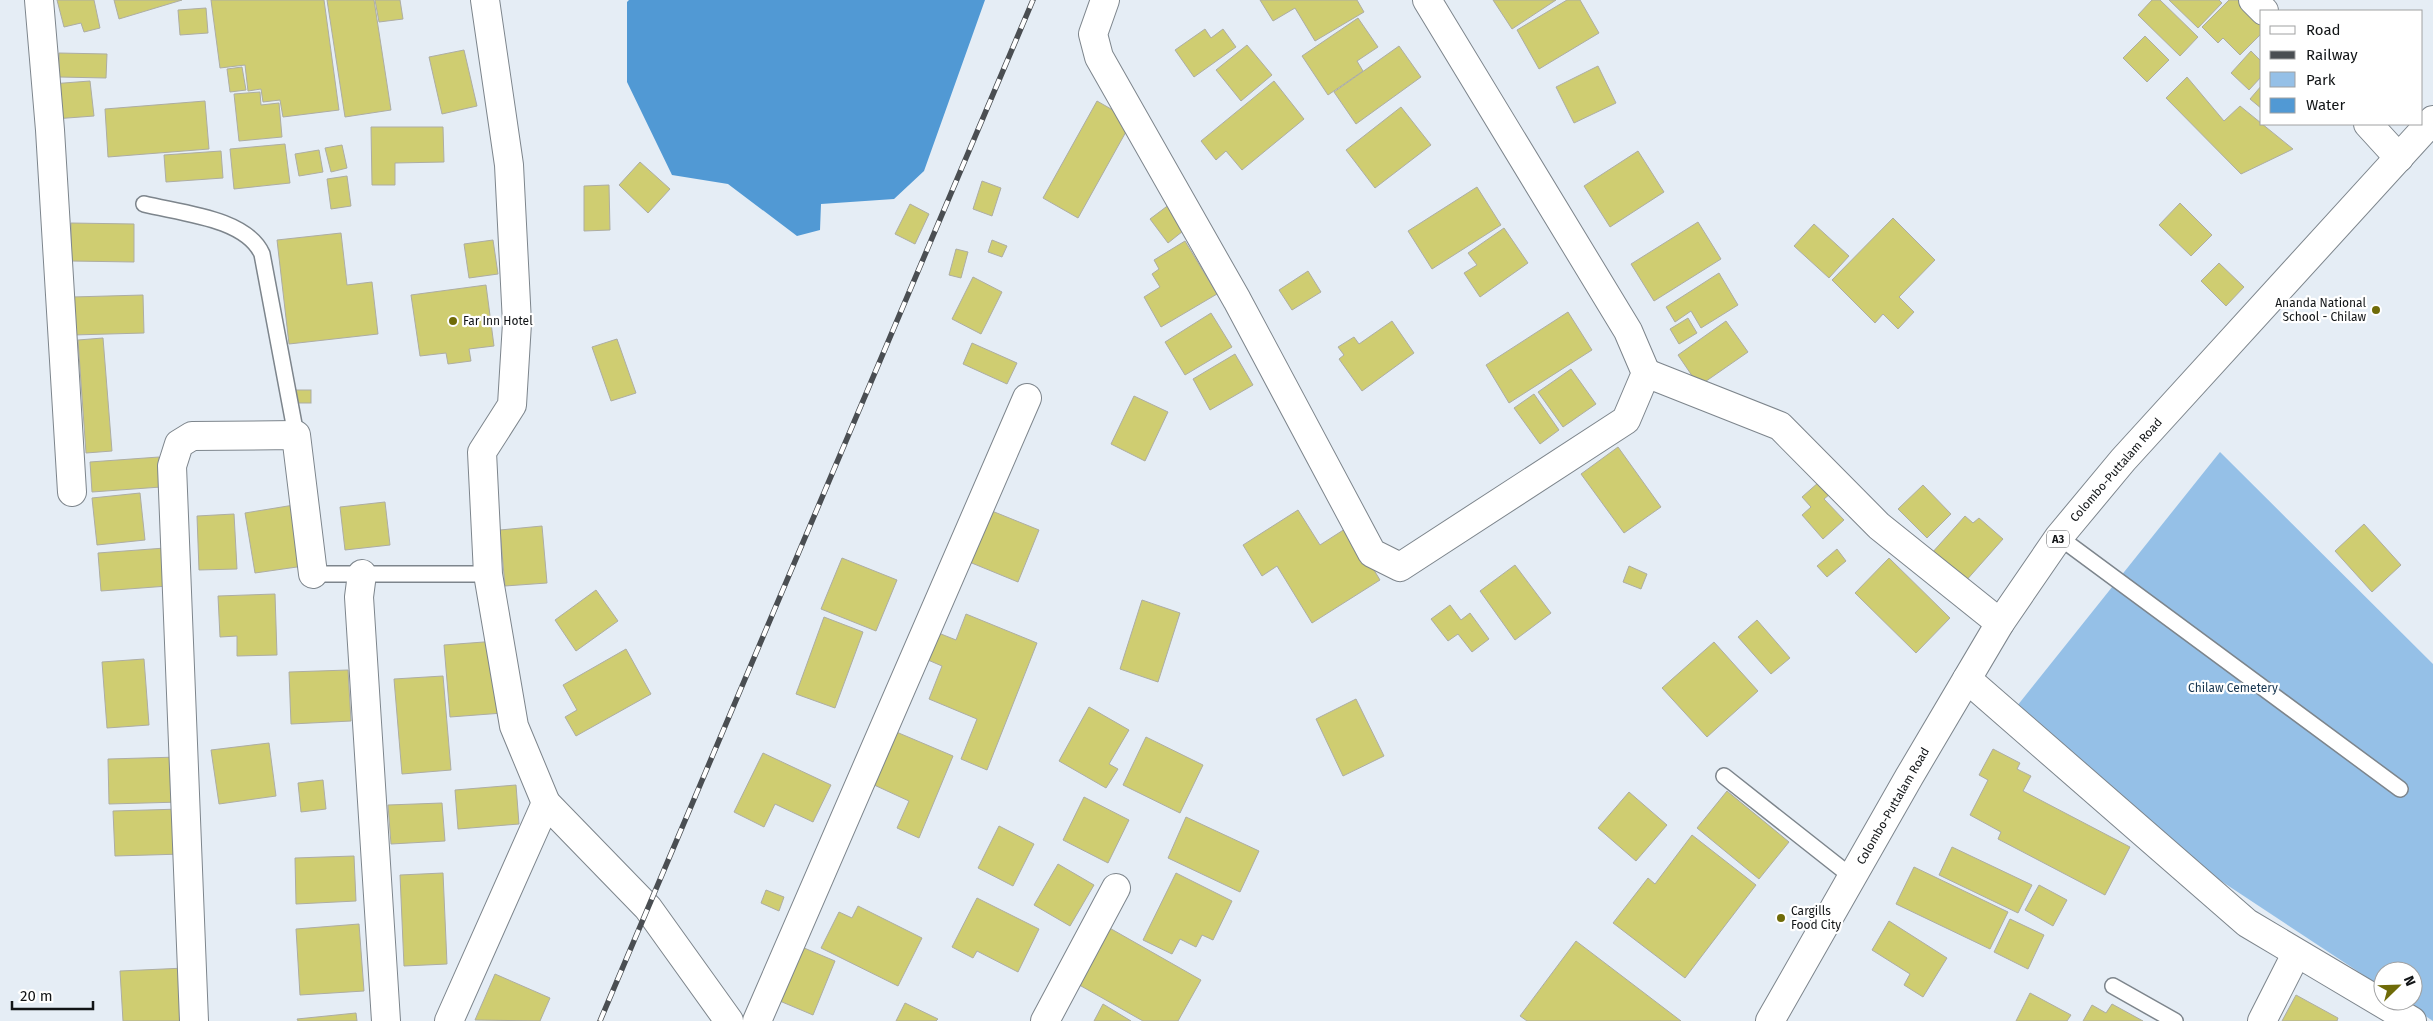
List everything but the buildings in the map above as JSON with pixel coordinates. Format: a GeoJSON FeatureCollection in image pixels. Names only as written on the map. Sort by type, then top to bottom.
{"type":"FeatureCollection","features":[{"type":"Feature","properties":{"kind":"main road"},"geometry":{"type":"LineString","coordinates":[[39,0],[50,130],[72,492]]}},
{"type":"Feature","properties":{"kind":"main road"},"geometry":{"type":"LineString","coordinates":[[485,0],[509,165],[517,322],[512,405],[482,452],[488,574],[514,726],[546,803],[648,908],[729,1021]]}},
{"type":"Feature","properties":{"kind":"main road"},"geometry":{"type":"LineString","coordinates":[[1105,0],[1093,34],[1099,57],[1237,300],[1372,553],[1400,567],[1626,420],[1646,373]]}},
{"type":"Feature","properties":{"kind":"main road"},"geometry":{"type":"LineString","coordinates":[[1427,0],[1628,331],[1646,373],[1780,426],[1879,526],[2000,623]]}},
{"type":"Feature","properties":{"kind":"main road"},"geometry":{"type":"LineString","coordinates":[[2253,0],[2263,10]]}},
{"type":"Feature","properties":{"kind":"main road","name":"Colombo-Puttalam Road"},"geometry":{"type":"LineString","coordinates":[[1770,1021],[2000,623],[2059,537],[2136,445],[2303,260],[2400,158],[2433,120]]}},
{"type":"Feature","properties":{"kind":"main road"},"geometry":{"type":"LineString","coordinates":[[2369,125],[2400,158]]}},
{"type":"Feature","properties":{"kind":"main road"},"geometry":{"type":"LineString","coordinates":[[757,1021],[1027,398]]}},
{"type":"Feature","properties":{"kind":"main road"},"geometry":{"type":"LineString","coordinates":[[194,1021],[172,466],[179,444],[192,436],[296,435],[313,574]]}},
{"type":"Feature","properties":{"kind":"main road"},"geometry":{"type":"LineString","coordinates":[[362,574],[359,597],[386,1021]]}},
{"type":"Feature","properties":{"kind":"main road"},"geometry":{"type":"LineString","coordinates":[[1967,679],[2247,923],[2296,954],[2412,1021]]}},
{"type":"Feature","properties":{"kind":"main road"},"geometry":{"type":"LineString","coordinates":[[449,1021],[546,803]]}},
{"type":"Feature","properties":{"kind":"main road"},"geometry":{"type":"LineString","coordinates":[[1045,1021],[1116,888]]}},
{"type":"Feature","properties":{"kind":"main road"},"geometry":{"type":"LineString","coordinates":[[2262,1021],[2296,954]]}},
{"type":"Feature","properties":{"kind":"lane"},"geometry":{"type":"LineString","coordinates":[[144,204],[233,226],[257,242],[262,254],[296,435]]}},
{"type":"Feature","properties":{"kind":"lane"},"geometry":{"type":"LineString","coordinates":[[2059,537],[2400,789]]}},
{"type":"Feature","properties":{"kind":"lane"},"geometry":{"type":"LineString","coordinates":[[313,574],[488,574]]}},
{"type":"Feature","properties":{"kind":"lane"},"geometry":{"type":"LineString","coordinates":[[1724,776],[1852,877]]}},
{"type":"Feature","properties":{"kind":"lane"},"geometry":{"type":"LineString","coordinates":[[2113,986],[2175,1021]]}},
{"type":"Feature","properties":{"kind":"green space","name":"Chilaw Cemetery"},"geometry":{"type":"Polygon","coordinates":[[[2220,452],[2433,664],[2433,1021],[2418,1011],[2423,1011],[2423,961],[2373,961],[2373,981],[2218,879],[2013,711],[2220,452]]]}},
{"type":"Feature","properties":{"kind":"water"},"geometry":{"type":"Polygon","coordinates":[[[629,0],[985,0],[924,171],[894,199],[821,204],[820,230],[797,236],[728,184],[672,175],[627,82],[627,2],[629,0]]]}},
{"type":"Feature","properties":{"kind":"railway"},"geometry":{"type":"LineString","coordinates":[[600,1021],[1033,0]]}},
{"type":"Feature","properties":{"kind":"place","name":"Ananda National School - Chilaw"},"geometry":{"type":"Point","coordinates":[2376,310]}},
{"type":"Feature","properties":{"kind":"place","name":"Far Inn Hotel"},"geometry":{"type":"Point","coordinates":[453,321]}},
{"type":"Feature","properties":{"kind":"place","name":"Cargills Food City"},"geometry":{"type":"Point","coordinates":[1781,918]}}]}
